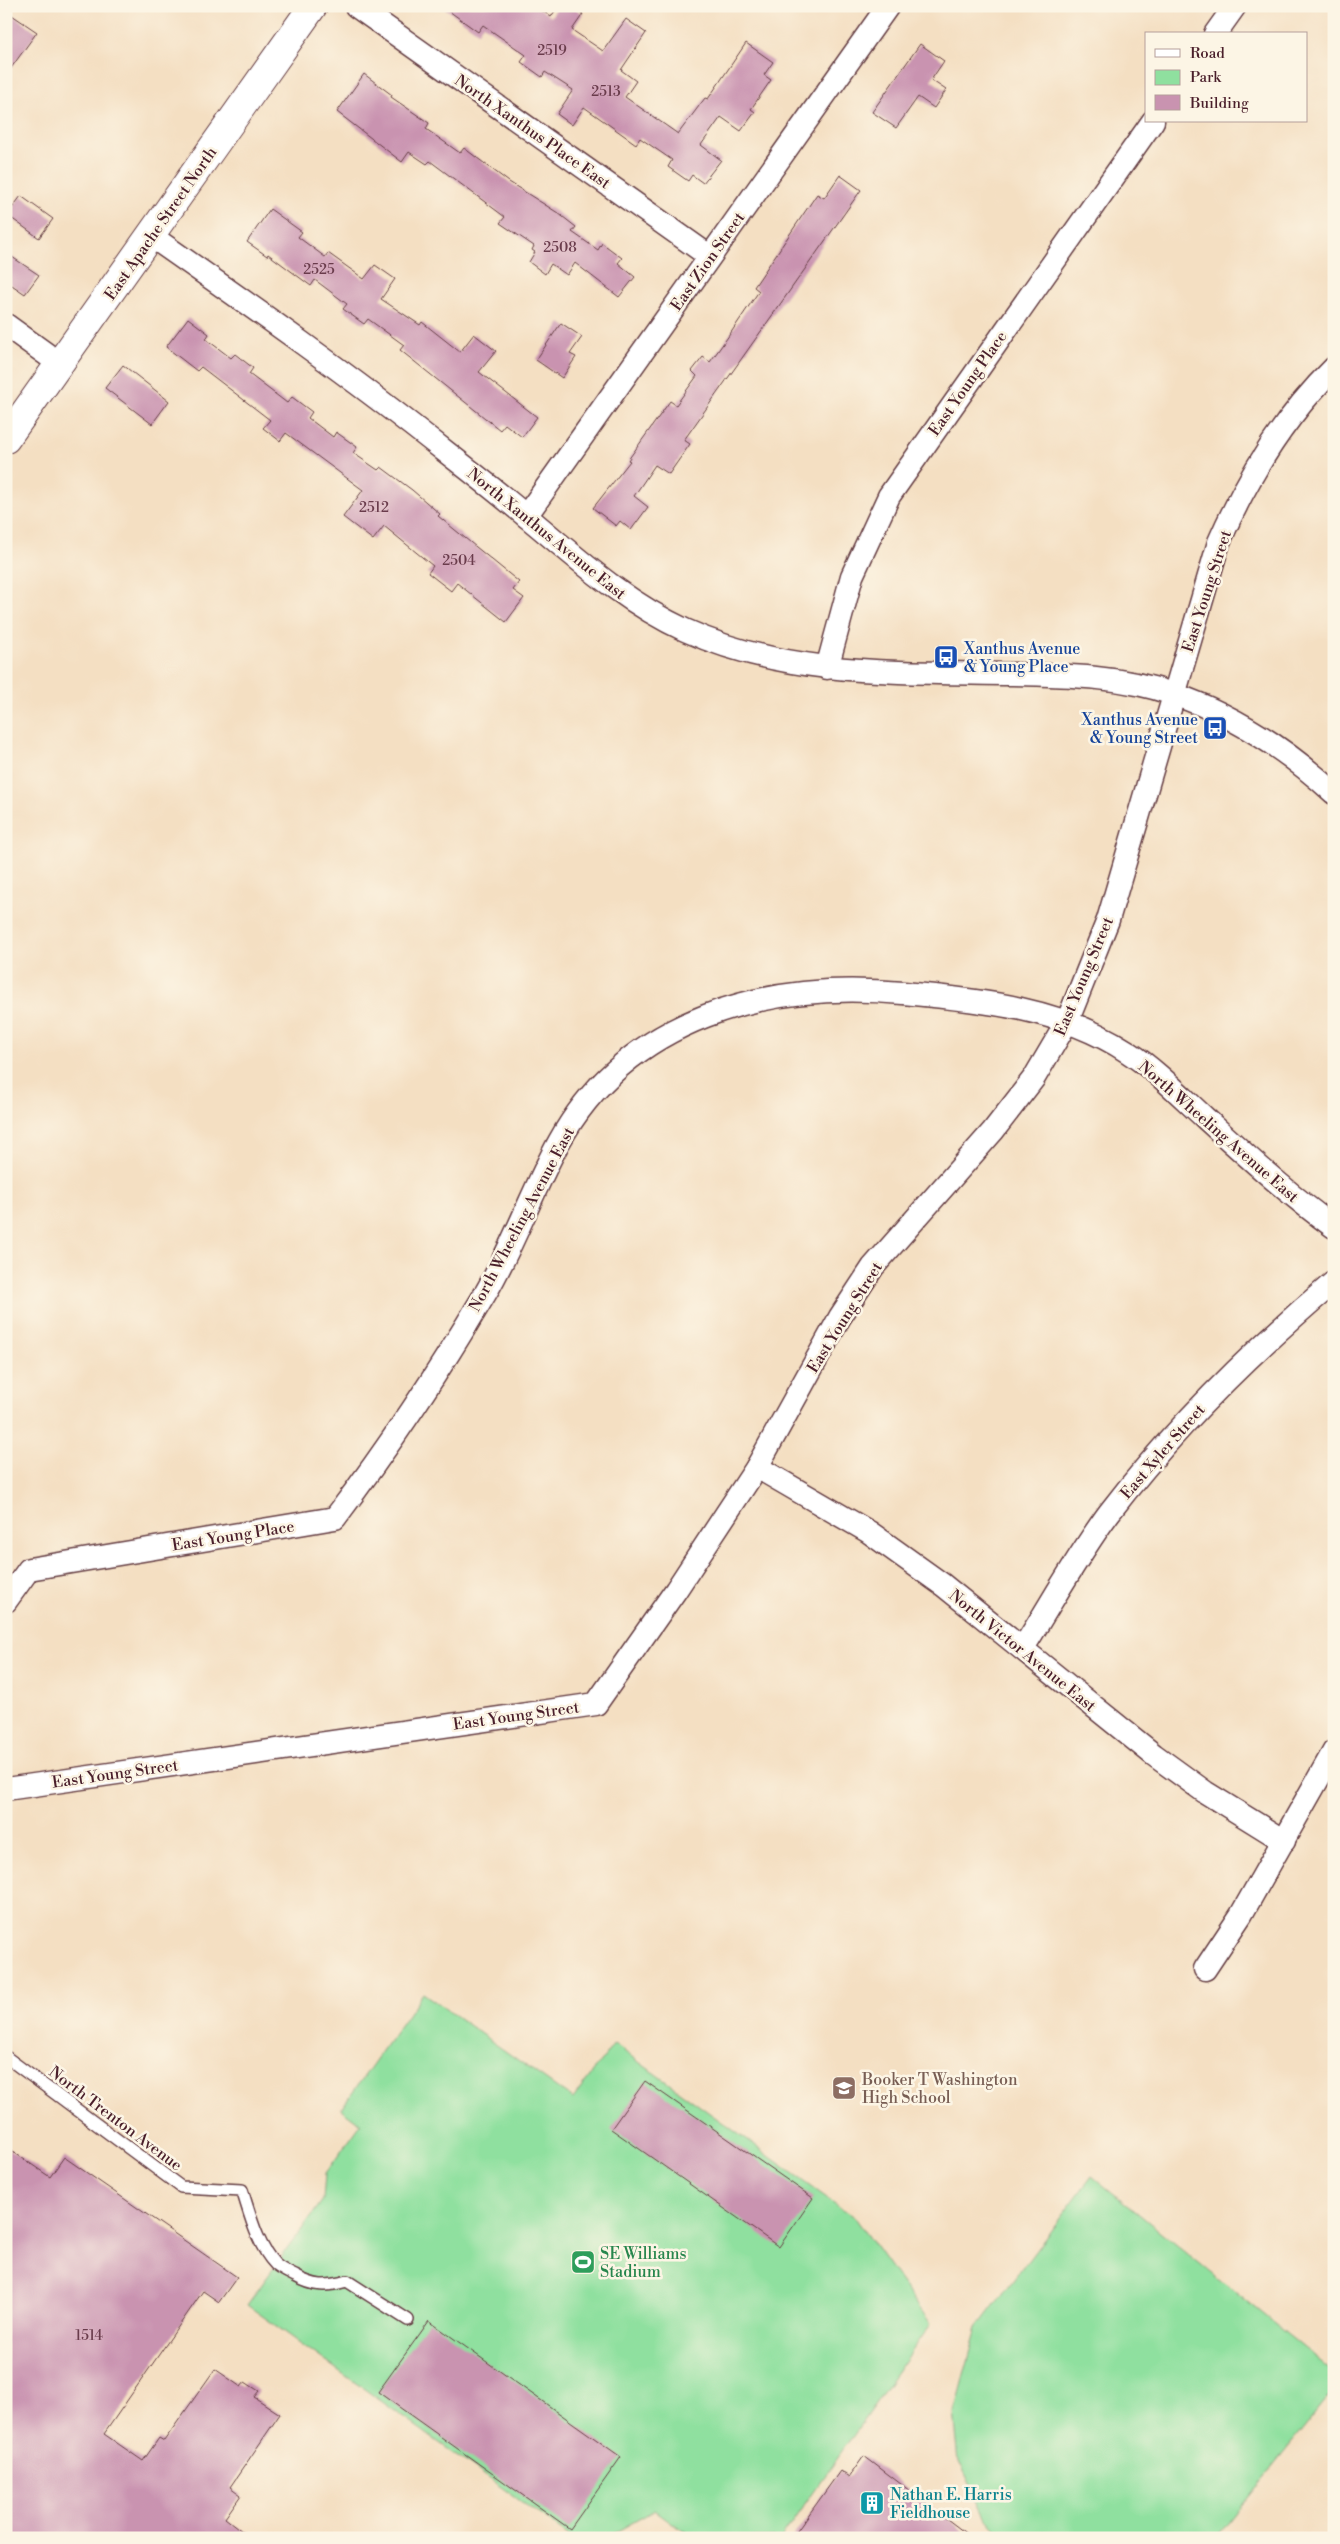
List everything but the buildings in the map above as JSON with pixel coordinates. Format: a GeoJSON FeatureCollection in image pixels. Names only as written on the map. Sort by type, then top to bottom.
{"type":"FeatureCollection","features":[{"type":"Feature","properties":{"kind":"main road","name":"East Apache Street North"},"geometry":{"type":"LineString","coordinates":[[6,439],[313,6]]}},
{"type":"Feature","properties":{"kind":"street","name":"North Xanthus Place East"},"geometry":{"type":"LineString","coordinates":[[356,6],[710,256]]}},
{"type":"Feature","properties":{"kind":"street","name":"East Zion Street"},"geometry":{"type":"LineString","coordinates":[[526,516],[888,6]]}},
{"type":"Feature","properties":{"kind":"street"},"geometry":{"type":"LineString","coordinates":[[1216,32],[1235,6]]}},
{"type":"Feature","properties":{"kind":"street","name":"East Young Place"},"geometry":{"type":"LineString","coordinates":[[827,668],[852,576],[889,496],[1152,122]]}},
{"type":"Feature","properties":{"kind":"street","name":"North Xanthus Avenue East"},"geometry":{"type":"LineString","coordinates":[[150,236],[372,393],[526,516],[580,563],[636,604],[686,630],[741,652],[827,668],[1070,675],[1121,682],[1174,694],[1214,710],[1258,734],[1316,776],[1334,793]]}},
{"type":"Feature","properties":{"kind":"street"},"geometry":{"type":"LineString","coordinates":[[6,325],[60,364]]}},
{"type":"Feature","properties":{"kind":"street","name":"East Young Street"},"geometry":{"type":"LineString","coordinates":[[6,1789],[596,1704],[676,1590],[757,1467],[840,1317],[873,1267],[993,1131],[1034,1078],[1066,1022],[1108,920],[1219,542],[1235,507],[1263,457],[1291,417],[1334,368]]}},
{"type":"Feature","properties":{"kind":"street","name":"North Wheeling Avenue East"},"geometry":{"type":"LineString","coordinates":[[416,1401],[486,1292],[528,1210],[559,1142],[582,1107],[612,1071],[645,1045],[680,1025],[728,1008],[768,998],[829,991],[885,991],[998,1004],[1043,1013],[1066,1022],[1128,1052],[1166,1082],[1295,1199],[1334,1227]]}},
{"type":"Feature","properties":{"kind":"street","name":"East Xyler Street"},"geometry":{"type":"LineString","coordinates":[[1023,1648],[1108,1514],[1171,1438],[1222,1384],[1334,1282]]}},
{"type":"Feature","properties":{"kind":"street","name":"East Young Place"},"geometry":{"type":"LineString","coordinates":[[6,1601],[29,1569],[335,1518],[416,1401]]}},
{"type":"Feature","properties":{"kind":"street","name":"North Victor Avenue East"},"geometry":{"type":"LineString","coordinates":[[757,1467],[869,1532],[943,1585],[1154,1755],[1205,1792],[1284,1841]]}},
{"type":"Feature","properties":{"kind":"street"},"geometry":{"type":"LineString","coordinates":[[1205,1969],[1241,1915],[1334,1752]]}},
{"type":"Feature","properties":{"kind":"lane","name":"North Trenton Avenue"},"geometry":{"type":"LineString","coordinates":[[6,2057],[181,2187],[242,2190],[256,2232],[266,2252],[276,2265],[300,2279],[326,2287],[347,2281],[408,2320]]}},
{"type":"Feature","properties":{"kind":"green space","name":"SE Williams Stadium"},"geometry":{"type":"Polygon","coordinates":[[[423,1993],[573,2099],[614,2044],[856,2219],[931,2324],[781,2538],[693,2538],[655,2510],[605,2538],[572,2538],[247,2305],[323,2200],[325,2174],[361,2124],[341,2109],[423,1993]]]}},
{"type":"Feature","properties":{"kind":"green space"},"geometry":{"type":"Polygon","coordinates":[[[1092,2176],[1331,2370],[1334,2390],[1216,2538],[1004,2538],[987,2519],[959,2461],[954,2412],[977,2328],[1092,2176]]]}},
{"type":"Feature","properties":{"kind":"place","name":"Xanthus Avenue & Young Place"},"geometry":{"type":"Point","coordinates":[946,657]}},
{"type":"Feature","properties":{"kind":"place","name":"Xanthus Avenue & Young Street"},"geometry":{"type":"Point","coordinates":[1215,728]}},
{"type":"Feature","properties":{"kind":"place","name":"Booker T Washington High School"},"geometry":{"type":"Point","coordinates":[844,2088]}},
{"type":"Feature","properties":{"kind":"place","name":"SE Williams Stadium"},"geometry":{"type":"Point","coordinates":[583,2262]}},
{"type":"Feature","properties":{"kind":"place","name":"Nathan E. Harris Fieldhouse"},"geometry":{"type":"Point","coordinates":[872,2503]}}]}
